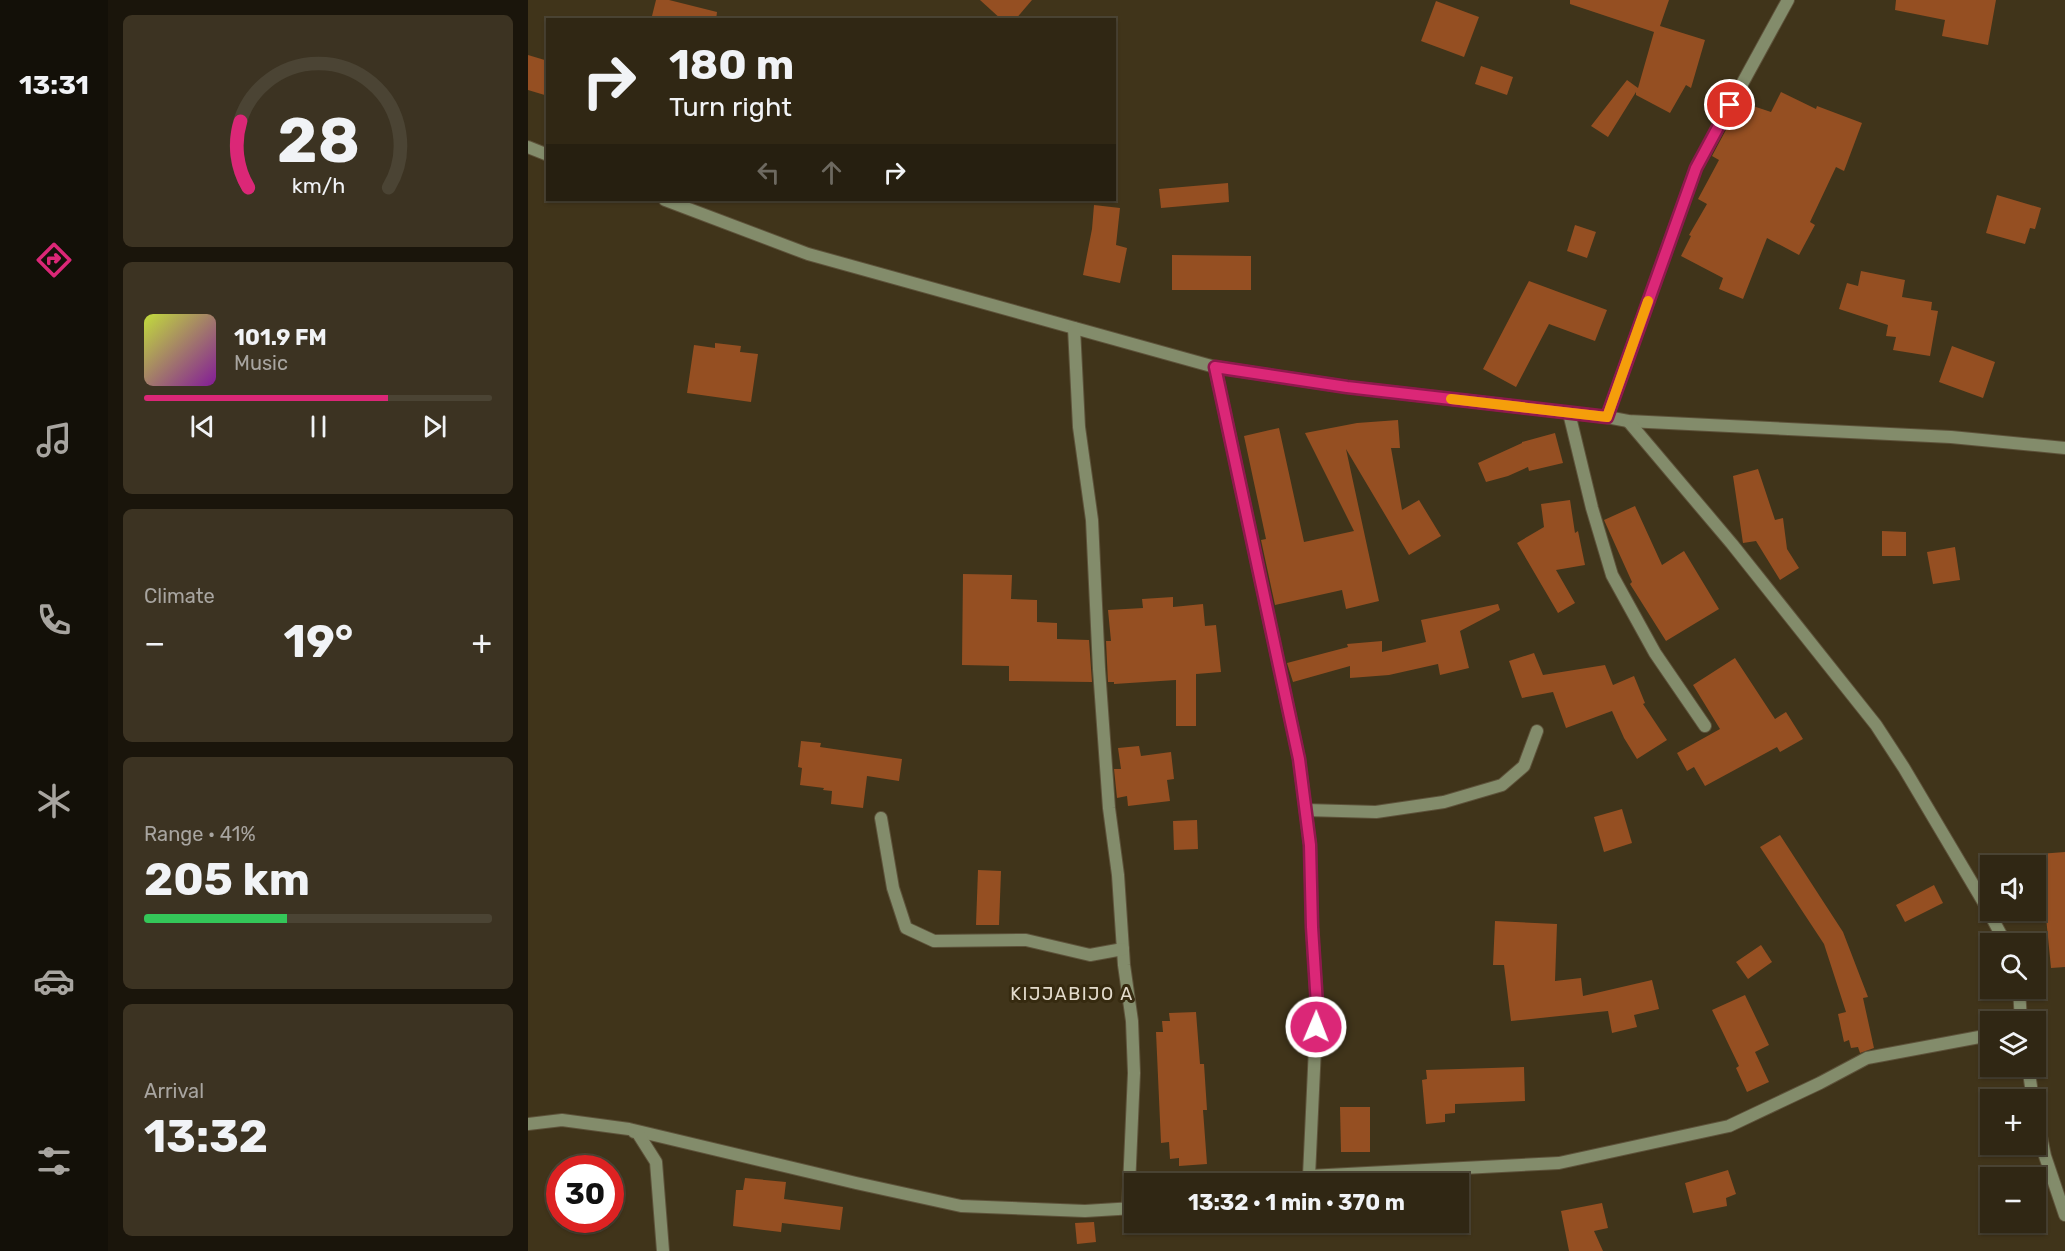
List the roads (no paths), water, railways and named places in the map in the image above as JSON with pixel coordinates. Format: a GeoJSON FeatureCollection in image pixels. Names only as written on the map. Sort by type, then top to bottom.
{"type":"FeatureCollection","features":[{"type":"Feature","properties":{"kind":"street"},"geometry":{"type":"LineString","coordinates":[[1607,417],[1696,168],[1788,0]]}},
{"type":"Feature","properties":{"kind":"street"},"geometry":{"type":"LineString","coordinates":[[528,147],[546,154]]}},
{"type":"Feature","properties":{"kind":"street"},"geometry":{"type":"LineString","coordinates":[[669,201],[808,254],[1215,367],[1347,387],[1607,417],[1628,422],[1951,438],[2065,448]]}},
{"type":"Feature","properties":{"kind":"street"},"geometry":{"type":"LineString","coordinates":[[1074,328],[1079,428],[1092,520],[1109,808],[1132,1021],[1134,1072],[1132,1173]]}},
{"type":"Feature","properties":{"kind":"street"},"geometry":{"type":"LineString","coordinates":[[1215,367],[1299,759],[1306,810],[1310,845],[1317,1005],[1309,1173]]}},
{"type":"Feature","properties":{"kind":"street"},"geometry":{"type":"LineString","coordinates":[[1569,413],[1592,508],[1612,574],[1655,653],[1705,726]]}},
{"type":"Feature","properties":{"kind":"street"},"geometry":{"type":"LineString","coordinates":[[1628,422],[1732,544],[1876,725],[1973,884],[2000,933]]}},
{"type":"Feature","properties":{"kind":"street"},"geometry":{"type":"LineString","coordinates":[[1306,810],[1376,812],[1444,801],[1502,785],[1524,766],[1537,731]]}},
{"type":"Feature","properties":{"kind":"street"},"geometry":{"type":"LineString","coordinates":[[881,818],[893,888],[906,928],[934,941],[1026,940],[1090,955],[1123,949]]}},
{"type":"Feature","properties":{"kind":"street"},"geometry":{"type":"LineString","coordinates":[[1367,1173],[1559,1163],[1729,1126],[1867,1058],[1980,1037]]}},
{"type":"Feature","properties":{"kind":"street"},"geometry":{"type":"LineString","coordinates":[[528,1124],[562,1120],[629,1129],[961,1206],[1085,1211],[1124,1208]]}},
{"type":"Feature","properties":{"kind":"street"},"geometry":{"type":"LineString","coordinates":[[562,1120],[638,1132],[656,1162],[663,1251]]}},
{"type":"Feature","properties":{"kind":"street"},"geometry":{"type":"LineString","coordinates":[[2045,1155],[2065,1215]]}},
{"type":"Feature","properties":{"kind":"district","name":"KIJJABIJO A"},"geometry":{"type":"Point","coordinates":[1072,994]}}]}
